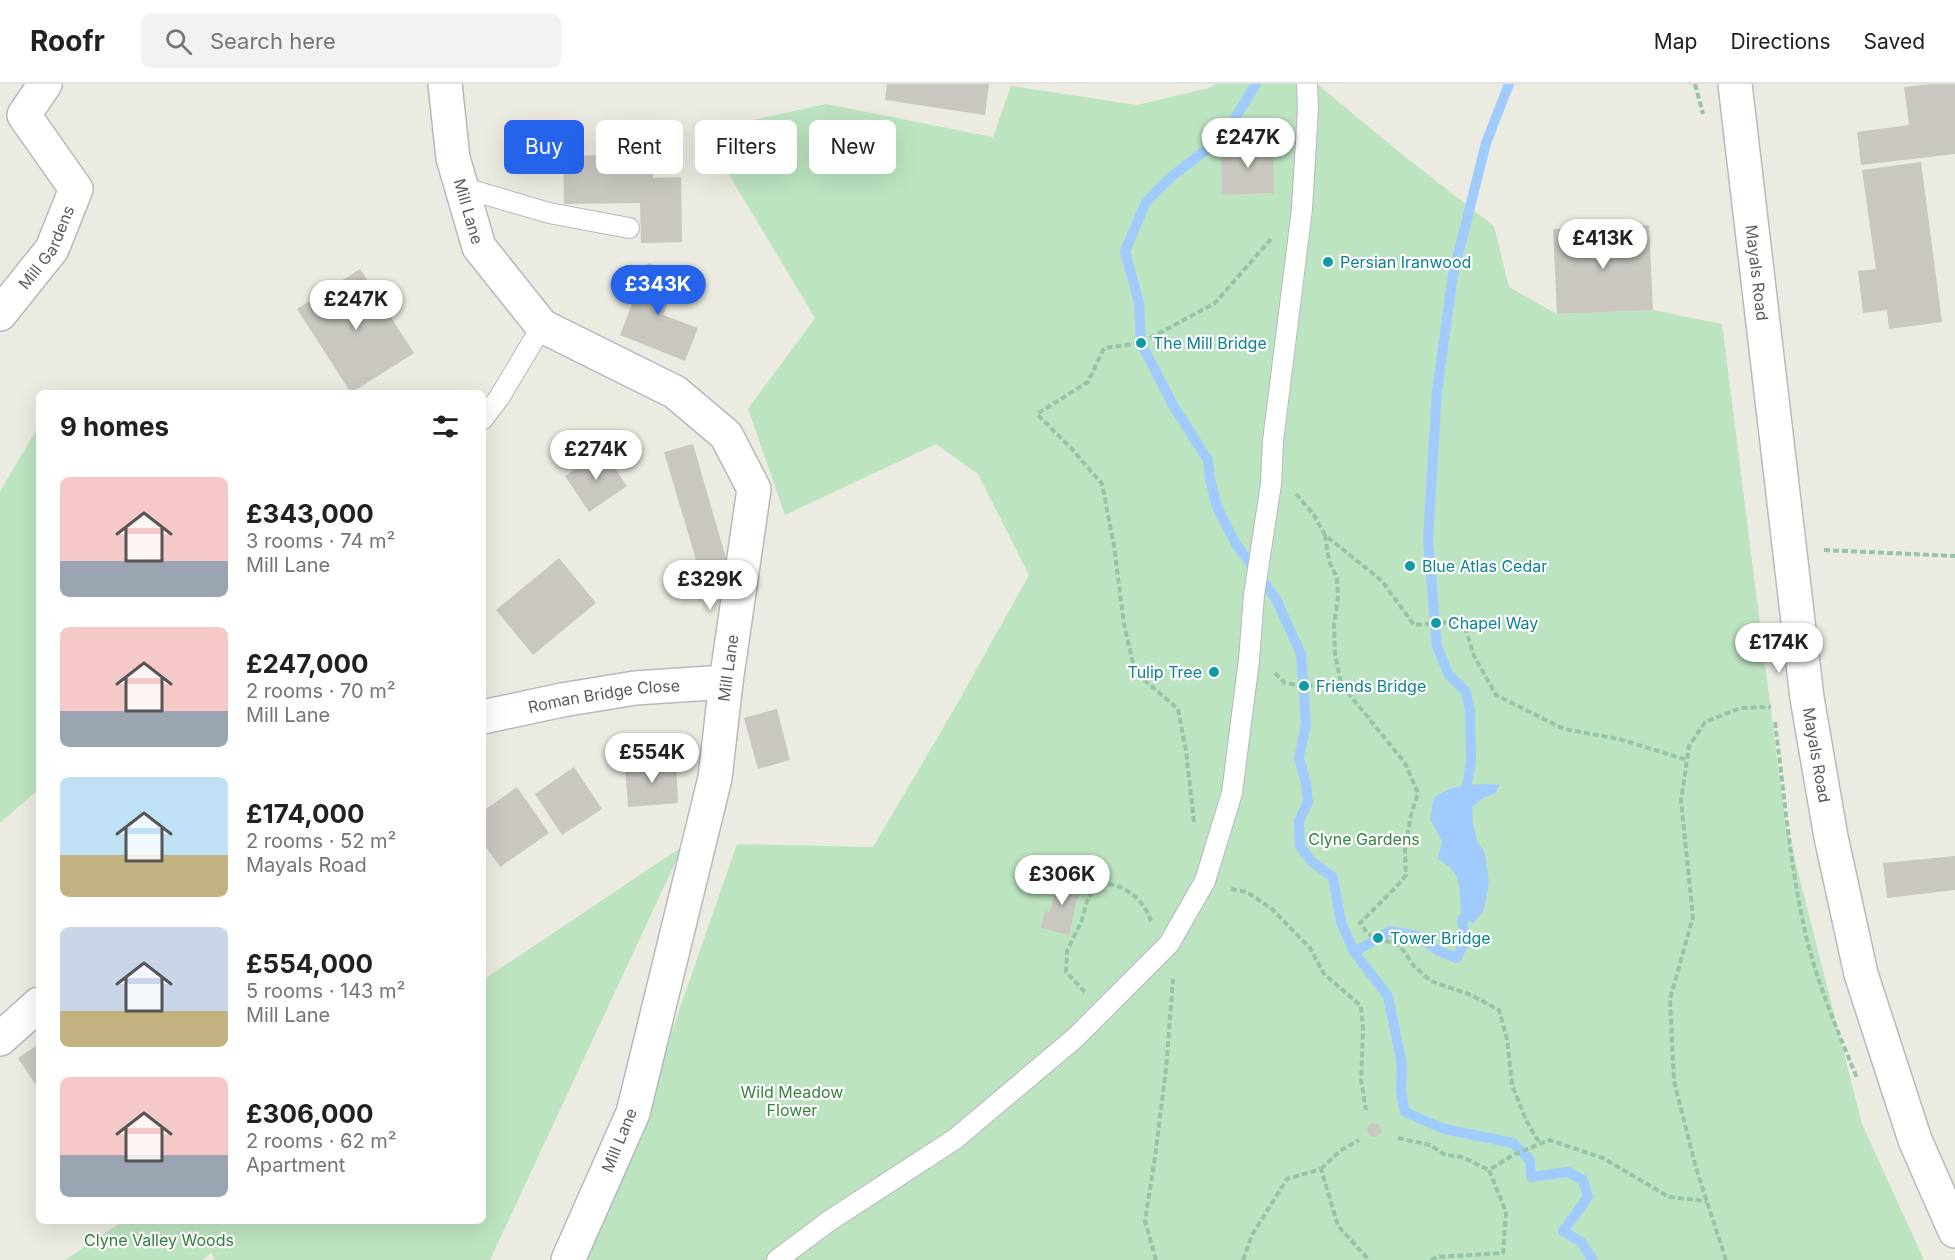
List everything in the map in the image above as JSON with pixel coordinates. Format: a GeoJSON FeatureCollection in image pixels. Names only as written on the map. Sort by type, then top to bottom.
{"type":"FeatureCollection","features":[{"type":"Feature","properties":{"kind":"street","name":"Mill Gardens"},"geometry":{"type":"LineString","coordinates":[[0,314],[52,249],[76,189],[12,120],[45,84]]}},
{"type":"Feature","properties":{"kind":"street","name":"Mill Lane"},"geometry":{"type":"LineString","coordinates":[[445,84],[453,158],[479,247],[542,326],[675,392],[726,435],[754,489],[726,682],[715,778],[633,1113],[568,1260]]}},
{"type":"Feature","properties":{"kind":"street","name":"Mayals Road"},"geometry":{"type":"LineString","coordinates":[[1735,84],[1807,698],[1831,837],[1862,974],[1915,1140],[1954,1226]]}},
{"type":"Feature","properties":{"kind":"street","name":"Roman Bridge Close"},"geometry":{"type":"LineString","coordinates":[[486,716],[562,699],[624,690],[726,682]]}},
{"type":"Feature","properties":{"kind":"street"},"geometry":{"type":"LineString","coordinates":[[0,1039],[36,1007]]}},
{"type":"Feature","properties":{"kind":"lane"},"geometry":{"type":"LineString","coordinates":[[777,1260],[829,1221],[955,1139],[1075,1038],[1164,949],[1208,873],[1232,793],[1249,660],[1254,595],[1271,484],[1273,441],[1300,226],[1308,109],[1307,84]]}},
{"type":"Feature","properties":{"kind":"lane"},"geometry":{"type":"LineString","coordinates":[[461,187],[549,213],[628,228]]}},
{"type":"Feature","properties":{"kind":"lane"},"geometry":{"type":"LineString","coordinates":[[486,415],[499,398],[542,326]]}},
{"type":"Feature","properties":{"kind":"path"},"geometry":{"type":"LineString","coordinates":[[1300,226],[1279,230],[1215,303],[1141,343],[1104,348],[1088,382],[1037,414],[1102,484],[1114,546],[1124,624],[1135,672],[1178,710],[1186,751],[1193,818],[1208,873],[1219,886],[1247,892],[1272,909],[1310,948],[1324,974],[1361,1006],[1364,1030],[1361,1080],[1366,1110]]}},
{"type":"Feature","properties":{"kind":"path"},"geometry":{"type":"LineString","coordinates":[[1271,484],[1293,490],[1314,515],[1325,535],[1329,561],[1337,578],[1335,654],[1341,684],[1405,763],[1418,793],[1405,850],[1406,875],[1360,922],[1368,934],[1400,946],[1414,966],[1431,981],[1471,995],[1499,1010],[1507,1039],[1512,1085],[1527,1122],[1540,1144]]}},
{"type":"Feature","properties":{"kind":"path"},"geometry":{"type":"LineString","coordinates":[[1325,535],[1382,581],[1414,625],[1463,621],[1474,656],[1496,695],[1564,729],[1619,739],[1687,760]]}},
{"type":"Feature","properties":{"kind":"path"},"geometry":{"type":"LineString","coordinates":[[1790,549],[1955,556]]}},
{"type":"Feature","properties":{"kind":"path"},"geometry":{"type":"LineString","coordinates":[[1249,660],[1270,668],[1286,683],[1304,686],[1341,684]]}},
{"type":"Feature","properties":{"kind":"path"},"geometry":{"type":"LineString","coordinates":[[1726,1260],[1674,1081],[1670,999],[1693,917],[1682,801],[1689,746],[1705,722],[1740,708],[1772,706]]}},
{"type":"Feature","properties":{"kind":"path"},"geometry":{"type":"LineString","coordinates":[[1102,1010],[1066,972],[1066,951],[1082,920],[1087,901],[1096,883],[1111,883],[1138,897],[1150,918],[1173,974],[1166,1069],[1144,1221],[1156,1260]]}},
{"type":"Feature","properties":{"kind":"path"},"geometry":{"type":"LineString","coordinates":[[1398,1138],[1430,1145],[1445,1155],[1462,1157],[1488,1170],[1506,1212],[1503,1252],[1505,1260]]}},
{"type":"Feature","properties":{"kind":"path"},"geometry":{"type":"LineString","coordinates":[[1243,1260],[1252,1235],[1287,1179],[1321,1169],[1340,1151],[1359,1140]]}},
{"type":"Feature","properties":{"kind":"path"},"geometry":{"type":"LineString","coordinates":[[1488,1170],[1513,1155],[1549,1140],[1603,1158],[1669,1197],[1707,1201]]}},
{"type":"Feature","properties":{"kind":"path"},"geometry":{"type":"LineString","coordinates":[[1321,1169],[1338,1226],[1369,1260]]}},
{"type":"Feature","properties":{"kind":"path"},"geometry":{"type":"LineString","coordinates":[[1431,1260],[1437,1257],[1503,1252]]}},
{"type":"Feature","properties":{"kind":"green space","name":"Clyne Gardens"},"geometry":{"type":"Polygon","coordinates":[[[1216,84],[1317,84],[1494,226],[1509,287],[1557,314],[1653,310],[1722,324],[1785,821],[1862,1124],[1924,1260],[581,1260],[642,1117],[737,844],[873,847],[956,706],[1029,575],[978,474],[936,444],[785,515],[748,409],[815,318],[729,174],[797,174],[797,120],[753,120],[826,104],[993,137],[1011,86],[1137,105],[1209,88],[1216,84]]]}},
{"type":"Feature","properties":{"kind":"green space"},"geometry":{"type":"Polygon","coordinates":[[[36,431],[36,792],[0,823],[0,491],[36,431]]]}},
{"type":"Feature","properties":{"kind":"green space","name":"Clyne Valley Woods"},"geometry":{"type":"Polygon","coordinates":[[[683,846],[490,1260],[215,1260],[211,1253],[202,1260],[65,1260],[119,1224],[486,1224],[486,978],[683,846]]]}},
{"type":"Feature","properties":{"kind":"water"},"geometry":{"type":"Polygon","coordinates":[[[1499,785],[1496,793],[1483,798],[1472,807],[1473,824],[1477,840],[1485,854],[1489,883],[1484,909],[1474,923],[1462,919],[1459,884],[1453,871],[1438,859],[1442,841],[1430,819],[1433,799],[1445,791],[1457,787],[1499,785]]]}},
{"type":"Feature","properties":{"kind":"building"},"geometry":{"type":"Polygon","coordinates":[[[887,84],[989,84],[985,115],[885,100],[887,84]]]}},
{"type":"Feature","properties":{"kind":"building"},"geometry":{"type":"Polygon","coordinates":[[[1955,84],[1955,154],[1861,165],[1857,132],[1909,125],[1904,87],[1955,84]]]}},
{"type":"Feature","properties":{"kind":"building"},"geometry":{"type":"Polygon","coordinates":[[[1273,142],[1274,193],[1222,195],[1221,144],[1273,142]]]}},
{"type":"Feature","properties":{"kind":"building"},"geometry":{"type":"Polygon","coordinates":[[[596,155],[596,174],[653,174],[653,178],[681,177],[682,242],[641,243],[640,203],[564,204],[563,174],[584,174],[584,156],[596,155]]]}},
{"type":"Feature","properties":{"kind":"building"},"geometry":{"type":"Polygon","coordinates":[[[1921,162],[1942,322],[1889,329],[1887,310],[1863,313],[1858,271],[1876,269],[1862,170],[1921,162]]]}},
{"type":"Feature","properties":{"kind":"building"},"geometry":{"type":"Polygon","coordinates":[[[1649,225],[1653,310],[1557,314],[1553,229],[1649,225]]]}},
{"type":"Feature","properties":{"kind":"building"},"geometry":{"type":"Polygon","coordinates":[[[648,263],[678,275],[663,315],[698,328],[685,361],[620,335],[648,263]]]}},
{"type":"Feature","properties":{"kind":"building"},"geometry":{"type":"Polygon","coordinates":[[[360,269],[414,353],[356,390],[349,390],[297,309],[360,269]]]}},
{"type":"Feature","properties":{"kind":"building"},"geometry":{"type":"Polygon","coordinates":[[[693,444],[732,579],[704,587],[664,452],[693,444]]]}},
{"type":"Feature","properties":{"kind":"building"},"geometry":{"type":"Polygon","coordinates":[[[602,450],[627,486],[589,512],[565,476],[602,450]]]}},
{"type":"Feature","properties":{"kind":"building"},"geometry":{"type":"Polygon","coordinates":[[[559,558],[596,603],[533,655],[496,610],[559,558]]]}},
{"type":"Feature","properties":{"kind":"building"},"geometry":{"type":"Polygon","coordinates":[[[777,709],[790,760],[758,769],[744,718],[777,709]]]}},
{"type":"Feature","properties":{"kind":"building"},"geometry":{"type":"Polygon","coordinates":[[[676,762],[678,803],[628,807],[625,765],[676,762]]]}},
{"type":"Feature","properties":{"kind":"building"},"geometry":{"type":"Polygon","coordinates":[[[574,767],[602,809],[562,835],[535,794],[574,767]]]}},
{"type":"Feature","properties":{"kind":"building"},"geometry":{"type":"Polygon","coordinates":[[[517,787],[549,833],[500,867],[486,847],[486,809],[517,787]]]}},
{"type":"Feature","properties":{"kind":"building"},"geometry":{"type":"Polygon","coordinates":[[[1955,856],[1955,890],[1887,898],[1883,863],[1955,856]]]}},
{"type":"Feature","properties":{"kind":"building"},"geometry":{"type":"Polygon","coordinates":[[[1058,876],[1081,881],[1069,935],[1041,928],[1045,911],[1050,912],[1058,876]]]}},
{"type":"Feature","properties":{"kind":"building"},"geometry":{"type":"Polygon","coordinates":[[[36,1046],[36,1085],[18,1058],[36,1046]]]}},
{"type":"Feature","properties":{"kind":"building"},"geometry":{"type":"Polygon","coordinates":[[[1374,1123],[1379,1125],[1381,1130],[1379,1135],[1374,1137],[1369,1135],[1367,1130],[1369,1125],[1374,1123]]]}},
{"type":"Feature","properties":{"kind":"waterway"},"geometry":{"type":"LineString","coordinates":[[1256,84],[1224,136],[1171,177],[1146,202],[1125,251],[1139,303],[1141,343],[1174,407],[1208,460],[1217,507],[1236,544],[1276,599],[1301,654],[1306,724],[1299,758],[1306,783],[1308,802],[1299,821],[1300,846],[1311,861],[1333,877],[1341,922],[1354,952],[1388,996],[1402,1065],[1401,1091],[1405,1112],[1444,1129],[1513,1143],[1530,1160],[1531,1177],[1568,1172],[1583,1180],[1588,1197],[1563,1231],[1581,1242],[1593,1260]]}},
{"type":"Feature","properties":{"kind":"waterway"},"geometry":{"type":"LineString","coordinates":[[1467,785],[1471,761],[1470,710],[1466,692],[1449,675],[1437,647],[1428,539],[1437,391],[1453,275],[1486,143],[1509,84]]}},
{"type":"Feature","properties":{"kind":"waterway"},"geometry":{"type":"LineString","coordinates":[[1354,952],[1390,931],[1418,936],[1438,951],[1457,958],[1465,939],[1462,919]]}},
{"type":"Feature","properties":{"kind":"place","name":"Persian Iranwood"},"geometry":{"type":"Point","coordinates":[1328,262]}},
{"type":"Feature","properties":{"kind":"place","name":"The Mill Bridge"},"geometry":{"type":"Point","coordinates":[1141,343]}},
{"type":"Feature","properties":{"kind":"place","name":"Blue Atlas Cedar"},"geometry":{"type":"Point","coordinates":[1410,566]}},
{"type":"Feature","properties":{"kind":"place","name":"Chapel Way"},"geometry":{"type":"Point","coordinates":[1436,623]}},
{"type":"Feature","properties":{"kind":"place","name":"Tulip Tree"},"geometry":{"type":"Point","coordinates":[1214,672]}},
{"type":"Feature","properties":{"kind":"place","name":"Friends Bridge"},"geometry":{"type":"Point","coordinates":[1304,686]}},
{"type":"Feature","properties":{"kind":"place","name":"Tower Bridge"},"geometry":{"type":"Point","coordinates":[1378,938]}},
{"type":"Feature","properties":{"kind":"park label","name":"Wild Meadow Flower"},"geometry":{"type":"Point","coordinates":[792,1101]}}]}
